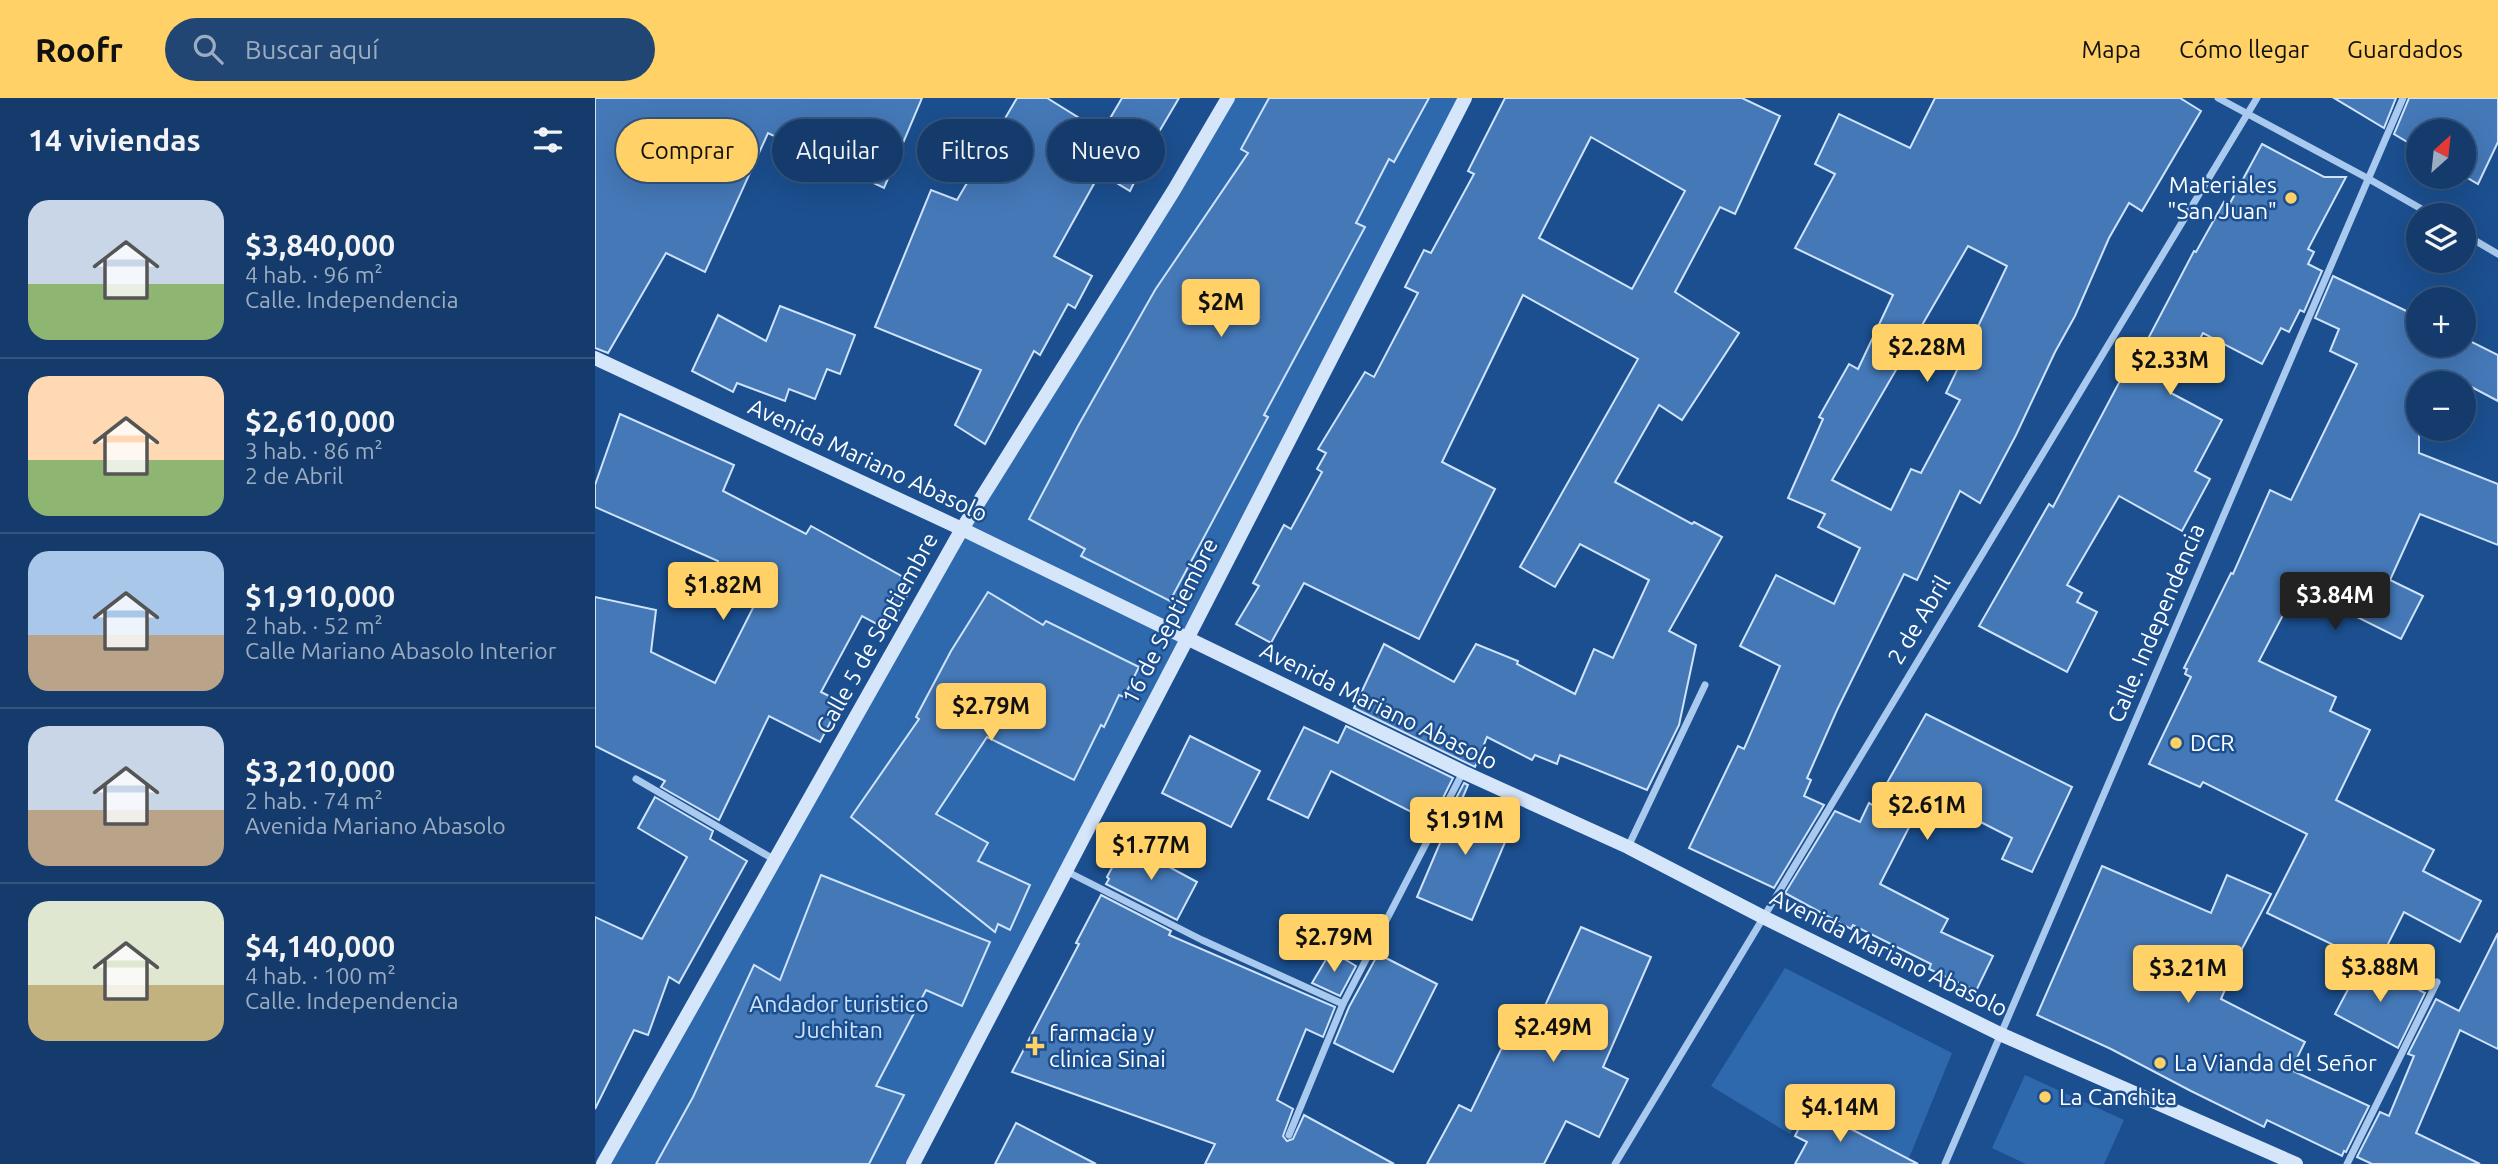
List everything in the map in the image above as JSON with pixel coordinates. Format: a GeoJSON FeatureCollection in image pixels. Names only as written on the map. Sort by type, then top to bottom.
{"type":"FeatureCollection","features":[{"type":"Feature","properties":{"kind":"street","name":"Calle 5 de Septiembre"},"geometry":{"type":"LineString","coordinates":[[603,1164],[962,529],[1229,98]]}},
{"type":"Feature","properties":{"kind":"street","name":"16 de Septiembre"},"geometry":{"type":"LineString","coordinates":[[913,1164],[1465,98]]}},
{"type":"Feature","properties":{"kind":"street"},"geometry":{"type":"LineString","coordinates":[[2218,98],[2411,203]]}},
{"type":"Feature","properties":{"kind":"street","name":"2 de Abril"},"geometry":{"type":"LineString","coordinates":[[1615,1164],[2257,98]]}},
{"type":"Feature","properties":{"kind":"street","name":"Calle. Independencia"},"geometry":{"type":"LineString","coordinates":[[1945,1164],[2403,98]]}},
{"type":"Feature","properties":{"kind":"street"},"geometry":{"type":"LineString","coordinates":[[2476,241],[2498,254]]}},
{"type":"Feature","properties":{"kind":"street","name":"Avenida Mariano Abasolo"},"geometry":{"type":"LineString","coordinates":[[595,358],[962,529],[1463,772],[1628,847],[2000,1034],[2296,1164]]}},
{"type":"Feature","properties":{"kind":"street"},"geometry":{"type":"LineString","coordinates":[[1628,847],[1705,685]]}},
{"type":"Feature","properties":{"kind":"street"},"geometry":{"type":"LineString","coordinates":[[1289,1135],[1343,1004],[1463,772]]}},
{"type":"Feature","properties":{"kind":"street"},"geometry":{"type":"LineString","coordinates":[[636,779],[775,860]]}},
{"type":"Feature","properties":{"kind":"street"},"geometry":{"type":"LineString","coordinates":[[1066,871],[1202,940],[1343,1004]]}},
{"type":"Feature","properties":{"kind":"street"},"geometry":{"type":"LineString","coordinates":[[2347,1164],[2437,982]]}},
{"type":"Feature","properties":{"kind":"green space","name":"Andador turistico Juchitan"},"geometry":{"type":"Polygon","coordinates":[[[1223,98],[1465,98],[913,1164],[604,1164],[962,529],[1223,98]]]}},
{"type":"Feature","properties":{"kind":"green space"},"geometry":{"type":"Polygon","coordinates":[[[1785,968],[1952,1053],[1909,1158],[1807,1104],[1790,1134],[1711,1086],[1785,968]]]}},
{"type":"Feature","properties":{"kind":"green space","name":"La Canchita"},"geometry":{"type":"Polygon","coordinates":[[[2025,1075],[2124,1120],[2104,1164],[2026,1164],[1992,1148],[2025,1075]]]}},
{"type":"Feature","properties":{"kind":"building"},"geometry":{"type":"Polygon","coordinates":[[[595,98],[922,98],[903,143],[903,119],[772,119],[772,135],[768,133],[758,155],[758,119],[616,119],[616,182],[746,182],[705,272],[666,253],[608,353],[595,348],[595,98]]]}},
{"type":"Feature","properties":{"kind":"building"},"geometry":{"type":"Polygon","coordinates":[[[1017,98],[1047,98],[1081,119],[1047,119],[1047,182],[1095,182],[1054,256],[1092,276],[1075,308],[1068,304],[1040,355],[1034,351],[985,444],[955,425],[981,370],[875,327],[931,190],[957,200],[968,182],[1033,182],[1033,119],[1005,119],[1017,98]]]}},
{"type":"Feature","properties":{"kind":"building"},"geometry":{"type":"Polygon","coordinates":[[[1122,98],[1179,98],[1165,122],[1165,119],[1110,119],[1122,98]]]}},
{"type":"Feature","properties":{"kind":"building"},"geometry":{"type":"Polygon","coordinates":[[[1269,98],[1429,98],[1394,162],[1389,159],[1356,223],[1365,227],[1264,415],[1268,417],[1170,601],[1081,556],[1085,549],[1029,519],[1155,290],[1248,153],[1241,149],[1269,98]]]}},
{"type":"Feature","properties":{"kind":"building"},"geometry":{"type":"Polygon","coordinates":[[[1505,98],[1742,98],[1780,116],[1735,214],[1720,207],[1675,292],[1739,333],[1682,420],[1659,405],[1615,482],[1692,524],[1694,522],[1722,537],[1669,631],[1696,645],[1679,725],[1647,790],[1560,755],[1557,764],[1535,755],[1532,760],[1487,737],[1475,767],[1354,708],[1384,644],[1454,682],[1476,644],[1518,661],[1517,664],[1575,694],[1594,649],[1613,658],[1649,580],[1580,544],[1555,587],[1520,567],[1638,359],[1523,295],[1442,462],[1495,489],[1419,639],[1304,583],[1271,643],[1236,624],[1259,586],[1253,583],[1284,525],[1291,529],[1322,472],[1317,469],[1326,453],[1318,449],[1365,372],[1374,377],[1418,293],[1405,287],[1424,250],[1431,253],[1474,174],[1468,171],[1505,98]],[[1591,137],[1539,238],[1632,289],[1685,191],[1591,137]]]}},
{"type":"Feature","properties":{"kind":"building"},"geometry":{"type":"Polygon","coordinates":[[[1935,98],[2180,98],[2201,111],[2142,211],[2129,203],[2109,238],[2075,316],[1980,503],[1960,491],[1917,580],[1904,574],[1837,710],[1807,778],[1811,780],[1804,796],[1824,805],[1774,888],[1689,848],[1738,746],[1744,749],[1780,666],[1740,646],[1776,575],[1834,604],[1860,548],[1818,527],[1825,514],[1788,498],[1823,419],[1819,417],[1849,364],[1858,369],[1893,295],[1795,248],[1835,174],[1815,164],[1839,114],[1910,148],[1935,98]],[[1968,246],[1832,480],[1891,510],[1911,469],[1921,473],[1960,400],[1946,393],[2007,266],[1968,246]]]}},
{"type":"Feature","properties":{"kind":"building"},"geometry":{"type":"Polygon","coordinates":[[[2334,98],[2396,98],[2384,128],[2334,98]]]}},
{"type":"Feature","properties":{"kind":"building"},"geometry":{"type":"Polygon","coordinates":[[[2409,98],[2498,98],[2498,142],[2478,184],[2476,119],[2406,119],[2406,141],[2394,134],[2409,98]]]}},
{"type":"Feature","properties":{"kind":"building"},"geometry":{"type":"Polygon","coordinates":[[[2262,144],[2324,177],[2346,177],[2308,249],[2314,252],[2308,264],[2322,271],[2304,312],[2300,310],[2289,332],[2281,328],[2262,364],[2203,333],[2171,393],[2222,420],[2195,471],[2210,479],[2182,531],[2119,496],[2067,585],[2082,593],[2077,602],[2097,612],[2067,672],[1979,626],[2049,504],[2053,507],[2121,379],[2126,381],[2194,251],[2196,252],[2224,202],[2229,205],[2262,144]]]}},
{"type":"Feature","properties":{"kind":"building"},"geometry":{"type":"Polygon","coordinates":[[[871,182],[887,182],[884,188],[871,182]]]}},
{"type":"Feature","properties":{"kind":"building"},"geometry":{"type":"Polygon","coordinates":[[[1115,182],[1134,182],[1130,191],[1115,182]]]}},
{"type":"Feature","properties":{"kind":"building"},"geometry":{"type":"Polygon","coordinates":[[[2333,276],[2406,311],[2406,357],[2476,357],[2476,344],[2498,355],[2498,401],[2476,389],[2476,371],[2406,371],[2406,441],[2419,441],[2419,453],[2498,484],[2498,545],[2420,514],[2390,580],[2423,596],[2401,639],[2307,592],[2306,595],[2296,590],[2259,661],[2336,697],[2330,711],[2370,730],[2336,800],[2434,850],[2423,871],[2481,901],[2460,942],[2404,912],[2377,966],[2267,913],[2307,834],[2203,782],[2200,787],[2149,764],[2191,677],[2185,674],[2187,669],[2184,668],[2231,573],[2233,574],[2270,490],[2291,500],[2357,364],[2330,351],[2339,329],[2315,318],[2333,276]]]}},
{"type":"Feature","properties":{"kind":"building"},"geometry":{"type":"Polygon","coordinates":[[[780,306],[855,335],[840,374],[827,369],[815,399],[789,389],[785,401],[737,383],[733,392],[692,371],[718,315],[766,341],[780,306]]]}},
{"type":"Feature","properties":{"kind":"building"},"geometry":{"type":"Polygon","coordinates":[[[620,414],[734,465],[723,491],[806,534],[811,526],[914,583],[888,630],[862,616],[821,692],[841,702],[820,742],[769,716],[719,820],[661,787],[665,781],[595,746],[595,597],[656,610],[651,652],[715,683],[759,596],[712,573],[718,561],[595,507],[595,485],[620,414]]]}},
{"type":"Feature","properties":{"kind":"building"},"geometry":{"type":"Polygon","coordinates":[[[988,592],[1043,625],[1046,621],[1139,667],[1124,697],[1119,695],[1104,727],[1101,725],[1074,780],[987,737],[936,814],[988,843],[978,861],[1030,885],[1010,930],[998,924],[995,932],[851,817],[919,719],[916,717],[951,651],[988,592]]]}},
{"type":"Feature","properties":{"kind":"building"},"geometry":{"type":"Polygon","coordinates":[[[1926,714],[2072,787],[2032,872],[2002,859],[2012,838],[1926,794],[1880,884],[1948,919],[1941,932],[1993,956],[1976,991],[1929,969],[1931,964],[1853,925],[1851,929],[1785,893],[1835,811],[1860,822],[1869,803],[1874,806],[1926,714]]]}},
{"type":"Feature","properties":{"kind":"building"},"geometry":{"type":"Polygon","coordinates":[[[1346,726],[1453,778],[1431,822],[1331,771],[1308,818],[1268,799],[1304,727],[1338,743],[1346,726]]]}},
{"type":"Feature","properties":{"kind":"building"},"geometry":{"type":"Polygon","coordinates":[[[1190,736],[1260,771],[1231,827],[1162,793],[1190,736]]]}},
{"type":"Feature","properties":{"kind":"building"},"geometry":{"type":"Polygon","coordinates":[[[1464,783],[1468,785],[1462,799],[1514,821],[1472,920],[1417,897],[1446,829],[1441,827],[1464,783]]]}},
{"type":"Feature","properties":{"kind":"building"},"geometry":{"type":"Polygon","coordinates":[[[655,797],[713,831],[710,839],[747,861],[679,983],[669,977],[648,1035],[634,1030],[595,1109],[595,917],[642,939],[687,857],[638,828],[655,797]]]}},
{"type":"Feature","properties":{"kind":"building"},"geometry":{"type":"Polygon","coordinates":[[[1125,843],[1197,882],[1177,920],[1106,884],[1125,843]]]}},
{"type":"Feature","properties":{"kind":"building"},"geometry":{"type":"Polygon","coordinates":[[[2102,866],[2211,913],[2227,875],[2271,894],[2226,979],[2229,980],[2221,999],[2305,1042],[2291,1070],[2369,1106],[2342,1156],[2267,1120],[2264,1127],[2111,1049],[2037,1015],[2102,866]]]}},
{"type":"Feature","properties":{"kind":"building"},"geometry":{"type":"Polygon","coordinates":[[[821,875],[990,942],[962,1006],[926,990],[876,1086],[904,1095],[869,1164],[656,1164],[693,1097],[754,965],[780,980],[821,875]]]}},
{"type":"Feature","properties":{"kind":"building"},"geometry":{"type":"Polygon","coordinates":[[[1101,895],[1171,931],[1169,935],[1335,1007],[1323,1037],[1306,1029],[1277,1100],[1293,1109],[1283,1136],[1287,1141],[1293,1139],[1304,1115],[1394,1164],[1205,1164],[1215,1144],[1012,1072],[1079,944],[1076,943],[1101,895]]]}},
{"type":"Feature","properties":{"kind":"building"},"geometry":{"type":"Polygon","coordinates":[[[1581,927],[1651,957],[1603,1067],[1628,1079],[1599,1137],[1566,1121],[1544,1164],[1427,1164],[1459,1105],[1471,1111],[1514,1023],[1533,1032],[1581,927]]]}},
{"type":"Feature","properties":{"kind":"building"},"geometry":{"type":"Polygon","coordinates":[[[2498,933],[2498,1049],[2460,1030],[2416,1133],[2480,1164],[2372,1164],[2357,1157],[2380,1112],[2389,1116],[2414,1056],[2408,1054],[2436,999],[2459,1011],[2498,933]]]}},
{"type":"Feature","properties":{"kind":"building"},"geometry":{"type":"Polygon","coordinates":[[[1331,951],[1356,966],[1340,996],[1312,983],[1331,951]]]}},
{"type":"Feature","properties":{"kind":"building"},"geometry":{"type":"Polygon","coordinates":[[[1378,954],[1437,984],[1393,1072],[1334,1043],[1349,1007],[1378,954]]]}},
{"type":"Feature","properties":{"kind":"building"},"geometry":{"type":"Polygon","coordinates":[[[2363,961],[2425,993],[2398,1048],[2335,1014],[2363,961]]]}},
{"type":"Feature","properties":{"kind":"building"},"geometry":{"type":"Polygon","coordinates":[[[1809,1107],[1918,1164],[1795,1164],[1807,1142],[1795,1136],[1809,1107]]]}},
{"type":"Feature","properties":{"kind":"building"},"geometry":{"type":"Polygon","coordinates":[[[1016,1123],[1096,1164],[995,1164],[1016,1123]]]}},
{"type":"Feature","properties":{"kind":"place","name":"Materiales \"San Juan\""},"geometry":{"type":"Point","coordinates":[2291,198]}},
{"type":"Feature","properties":{"kind":"place","name":"DCR"},"geometry":{"type":"Point","coordinates":[2176,743]}},
{"type":"Feature","properties":{"kind":"place","name":"farmacia y clinica Sinai"},"geometry":{"type":"Point","coordinates":[1035,1046]}},
{"type":"Feature","properties":{"kind":"place","name":"La Vianda del Señor"},"geometry":{"type":"Point","coordinates":[2160,1063]}},
{"type":"Feature","properties":{"kind":"place","name":"La Canchita"},"geometry":{"type":"Point","coordinates":[2045,1097]}}]}
